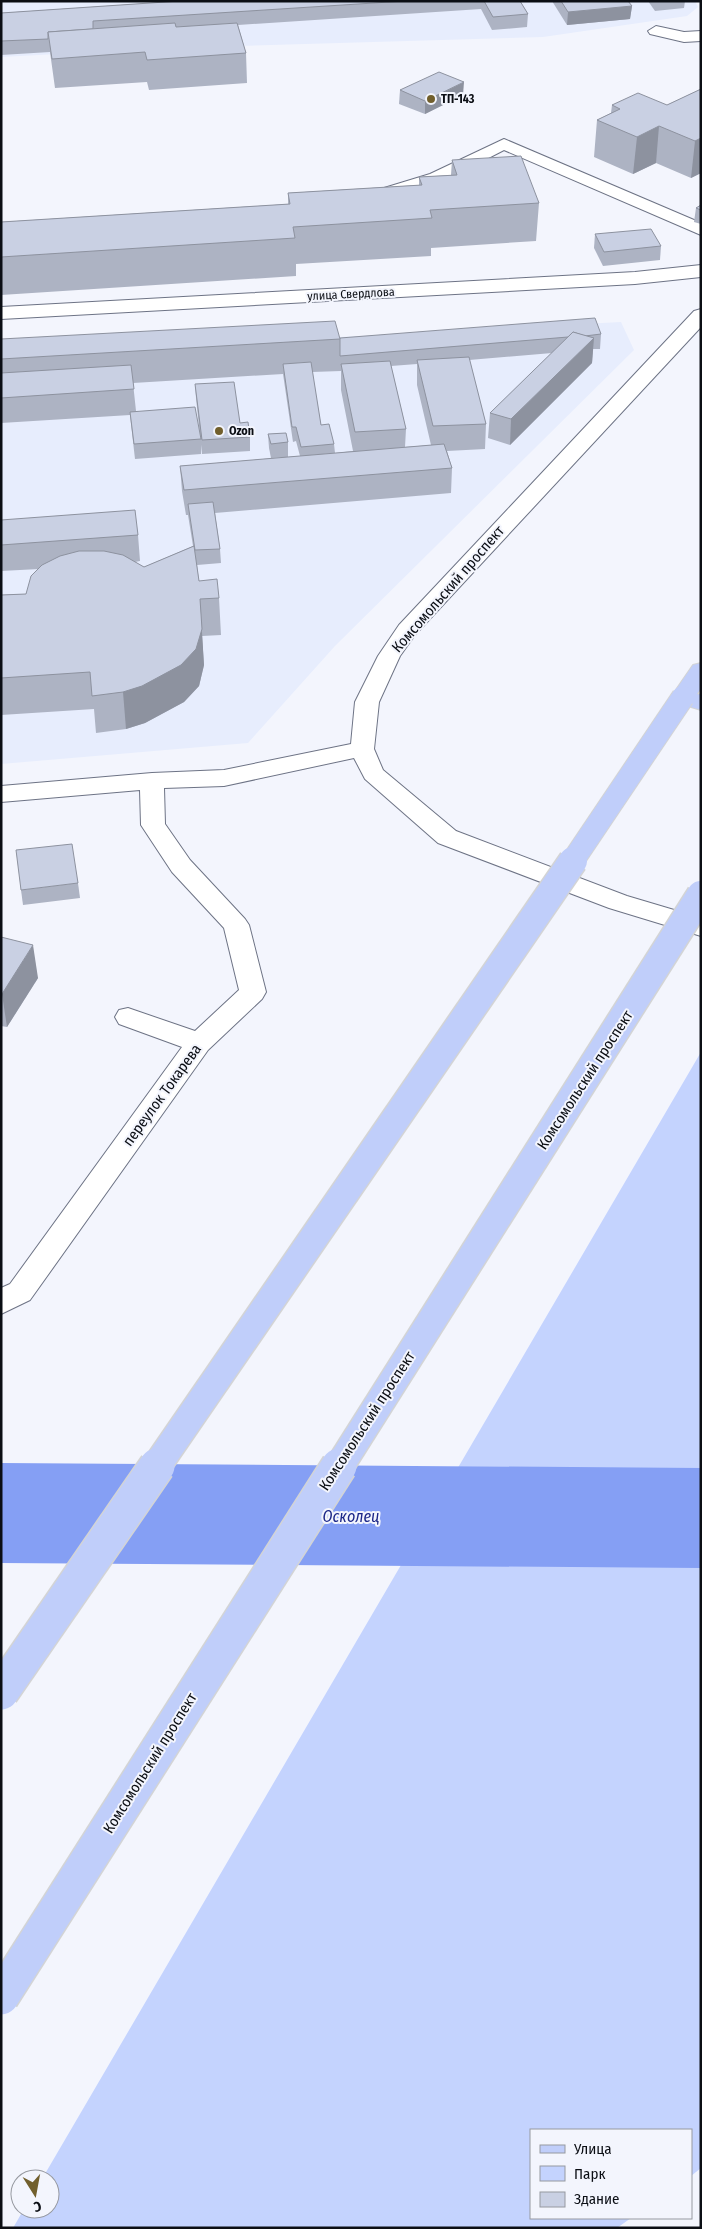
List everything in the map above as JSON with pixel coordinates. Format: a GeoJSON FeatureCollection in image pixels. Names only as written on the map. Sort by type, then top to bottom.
{"type":"FeatureCollection","features":[{"type":"Feature","properties":{"kind":"main road"},"geometry":{"type":"LineString","coordinates":[[1,1692],[511,953],[692,700],[701,670]]}},
{"type":"Feature","properties":{"kind":"main road","name":"Комсомольский проспект"},"geometry":{"type":"LineString","coordinates":[[1,1997],[625,1018],[701,895]]}},
{"type":"Feature","properties":{"kind":"street"},"geometry":{"type":"LineString","coordinates":[[656,31],[684,37],[701,36]]}},
{"type":"Feature","properties":{"kind":"street"},"geometry":{"type":"LineString","coordinates":[[362,198],[381,196],[436,178],[504,144],[701,230]]}},
{"type":"Feature","properties":{"kind":"street","name":"улица Свердлова"},"geometry":{"type":"LineString","coordinates":[[1,313],[626,279],[701,271]]}},
{"type":"Feature","properties":{"kind":"street","name":"Комсомольский проспект"},"geometry":{"type":"LineString","coordinates":[[362,749],[367,702],[388,656],[408,630],[701,315]]}},
{"type":"Feature","properties":{"kind":"street"},"geometry":{"type":"LineString","coordinates":[[1,794],[152,781],[224,778],[362,749],[374,774],[447,837],[618,902],[701,927]]}},
{"type":"Feature","properties":{"kind":"street","name":"переулок Токарева"},"geometry":{"type":"LineString","coordinates":[[1,1302],[20,1292],[199,1042],[252,992],[236,925],[182,866],[153,825],[152,781]]}},
{"type":"Feature","properties":{"kind":"street"},"geometry":{"type":"LineString","coordinates":[[128,1017],[199,1042]]}},
{"type":"Feature","properties":{"kind":"shaded area"},"geometry":{"type":"Polygon","coordinates":[[[1,1],[695,1],[698,7],[687,16],[543,37],[170,48],[1,57],[1,1]]]}},
{"type":"Feature","properties":{"kind":"shaded area"},"geometry":{"type":"Polygon","coordinates":[[[621,322],[634,350],[335,646],[248,743],[1,764],[1,355],[621,322]]]}},
{"type":"Feature","properties":{"kind":"green space"},"geometry":{"type":"Polygon","coordinates":[[[701,1052],[701,2168],[692,2175],[692,2129],[530,2129],[530,2219],[630,2219],[617,2228],[13,2228],[18,2219],[60,2219],[60,2169],[48,2169],[701,1052]]]}},
{"type":"Feature","properties":{"kind":"building"},"geometry":{"type":"Polygon","coordinates":[[[180,1],[405,1],[93,21],[93,29],[48,32],[48,39],[1,41],[1,13],[180,1]]]}},
{"type":"Feature","properties":{"kind":"building"},"geometry":{"type":"Polygon","coordinates":[[[484,1],[520,1],[528,14],[493,17],[484,1]]]}},
{"type":"Feature","properties":{"kind":"building"},"geometry":{"type":"Polygon","coordinates":[[[561,1],[628,1],[632,6],[568,12],[561,1]]]}},
{"type":"Feature","properties":{"kind":"building"},"geometry":{"type":"Polygon","coordinates":[[[175,23],[176,27],[237,23],[246,53],[147,60],[145,52],[52,59],[48,32],[175,23]]]}},
{"type":"Feature","properties":{"kind":"building"},"geometry":{"type":"Polygon","coordinates":[[[439,72],[464,82],[425,101],[400,90],[439,72]]]}},
{"type":"Feature","properties":{"kind":"building"},"geometry":{"type":"Polygon","coordinates":[[[701,89],[701,138],[695,141],[659,126],[637,137],[597,120],[620,109],[612,105],[638,93],[667,105],[701,89]]]}},
{"type":"Feature","properties":{"kind":"building"},"geometry":{"type":"Polygon","coordinates":[[[521,156],[539,203],[430,210],[432,218],[293,227],[295,238],[1,257],[1,222],[290,204],[288,193],[422,185],[419,177],[457,175],[452,160],[521,156]]]}},
{"type":"Feature","properties":{"kind":"building"},"geometry":{"type":"Polygon","coordinates":[[[651,229],[661,246],[604,252],[595,234],[651,229]]]}},
{"type":"Feature","properties":{"kind":"building"},"geometry":{"type":"Polygon","coordinates":[[[595,318],[601,334],[585,336],[573,332],[568,337],[340,356],[340,338],[595,318]]]}},
{"type":"Feature","properties":{"kind":"building"},"geometry":{"type":"Polygon","coordinates":[[[335,321],[340,339],[1,359],[1,339],[335,321]]]}},
{"type":"Feature","properties":{"kind":"building"},"geometry":{"type":"Polygon","coordinates":[[[573,332],[594,338],[511,419],[490,413],[573,332]]]}},
{"type":"Feature","properties":{"kind":"building"},"geometry":{"type":"Polygon","coordinates":[[[469,357],[486,424],[433,426],[417,360],[469,357]]]}},
{"type":"Feature","properties":{"kind":"building"},"geometry":{"type":"Polygon","coordinates":[[[390,361],[406,429],[355,432],[341,364],[390,361]]]}},
{"type":"Feature","properties":{"kind":"building"},"geometry":{"type":"Polygon","coordinates":[[[311,362],[321,425],[329,424],[334,444],[301,447],[296,427],[292,427],[283,364],[311,362]]]}},
{"type":"Feature","properties":{"kind":"building"},"geometry":{"type":"Polygon","coordinates":[[[131,365],[134,389],[1,398],[1,373],[131,365]]]}},
{"type":"Feature","properties":{"kind":"building"},"geometry":{"type":"Polygon","coordinates":[[[234,382],[240,423],[248,422],[250,437],[202,440],[195,384],[234,382]]]}},
{"type":"Feature","properties":{"kind":"building"},"geometry":{"type":"Polygon","coordinates":[[[195,407],[201,439],[134,444],[130,412],[195,407]]]}},
{"type":"Feature","properties":{"kind":"building"},"geometry":{"type":"Polygon","coordinates":[[[286,433],[288,442],[271,444],[268,434],[286,433]]]}},
{"type":"Feature","properties":{"kind":"building"},"geometry":{"type":"Polygon","coordinates":[[[444,444],[452,468],[184,490],[180,466],[444,444]]]}},
{"type":"Feature","properties":{"kind":"building"},"geometry":{"type":"Polygon","coordinates":[[[213,502],[220,549],[195,550],[188,504],[213,502]]]}},
{"type":"Feature","properties":{"kind":"building"},"geometry":{"type":"Polygon","coordinates":[[[135,510],[138,535],[1,545],[1,520],[135,510]]]}},
{"type":"Feature","properties":{"kind":"building"},"geometry":{"type":"Polygon","coordinates":[[[194,546],[199,581],[217,579],[219,598],[200,599],[202,629],[196,649],[181,665],[142,686],[123,692],[92,696],[90,672],[1,678],[1,595],[26,594],[31,576],[42,565],[60,556],[79,551],[104,551],[123,555],[144,567],[194,546]]]}},
{"type":"Feature","properties":{"kind":"building"},"geometry":{"type":"Polygon","coordinates":[[[72,844],[78,883],[21,890],[16,850],[72,844]]]}},
{"type":"Feature","properties":{"kind":"building"},"geometry":{"type":"Polygon","coordinates":[[[1,937],[33,945],[2,994],[1,994],[1,937]]]}},
{"type":"Feature","properties":{"kind":"waterway","name":"Осколец"},"geometry":{"type":"LineString","coordinates":[[1,1513],[701,1518]]}},
{"type":"Feature","properties":{"kind":"place","name":"ТП-143"},"geometry":{"type":"Point","coordinates":[431,99]}},
{"type":"Feature","properties":{"kind":"place","name":"Ozon"},"geometry":{"type":"Point","coordinates":[219,431]}}]}
